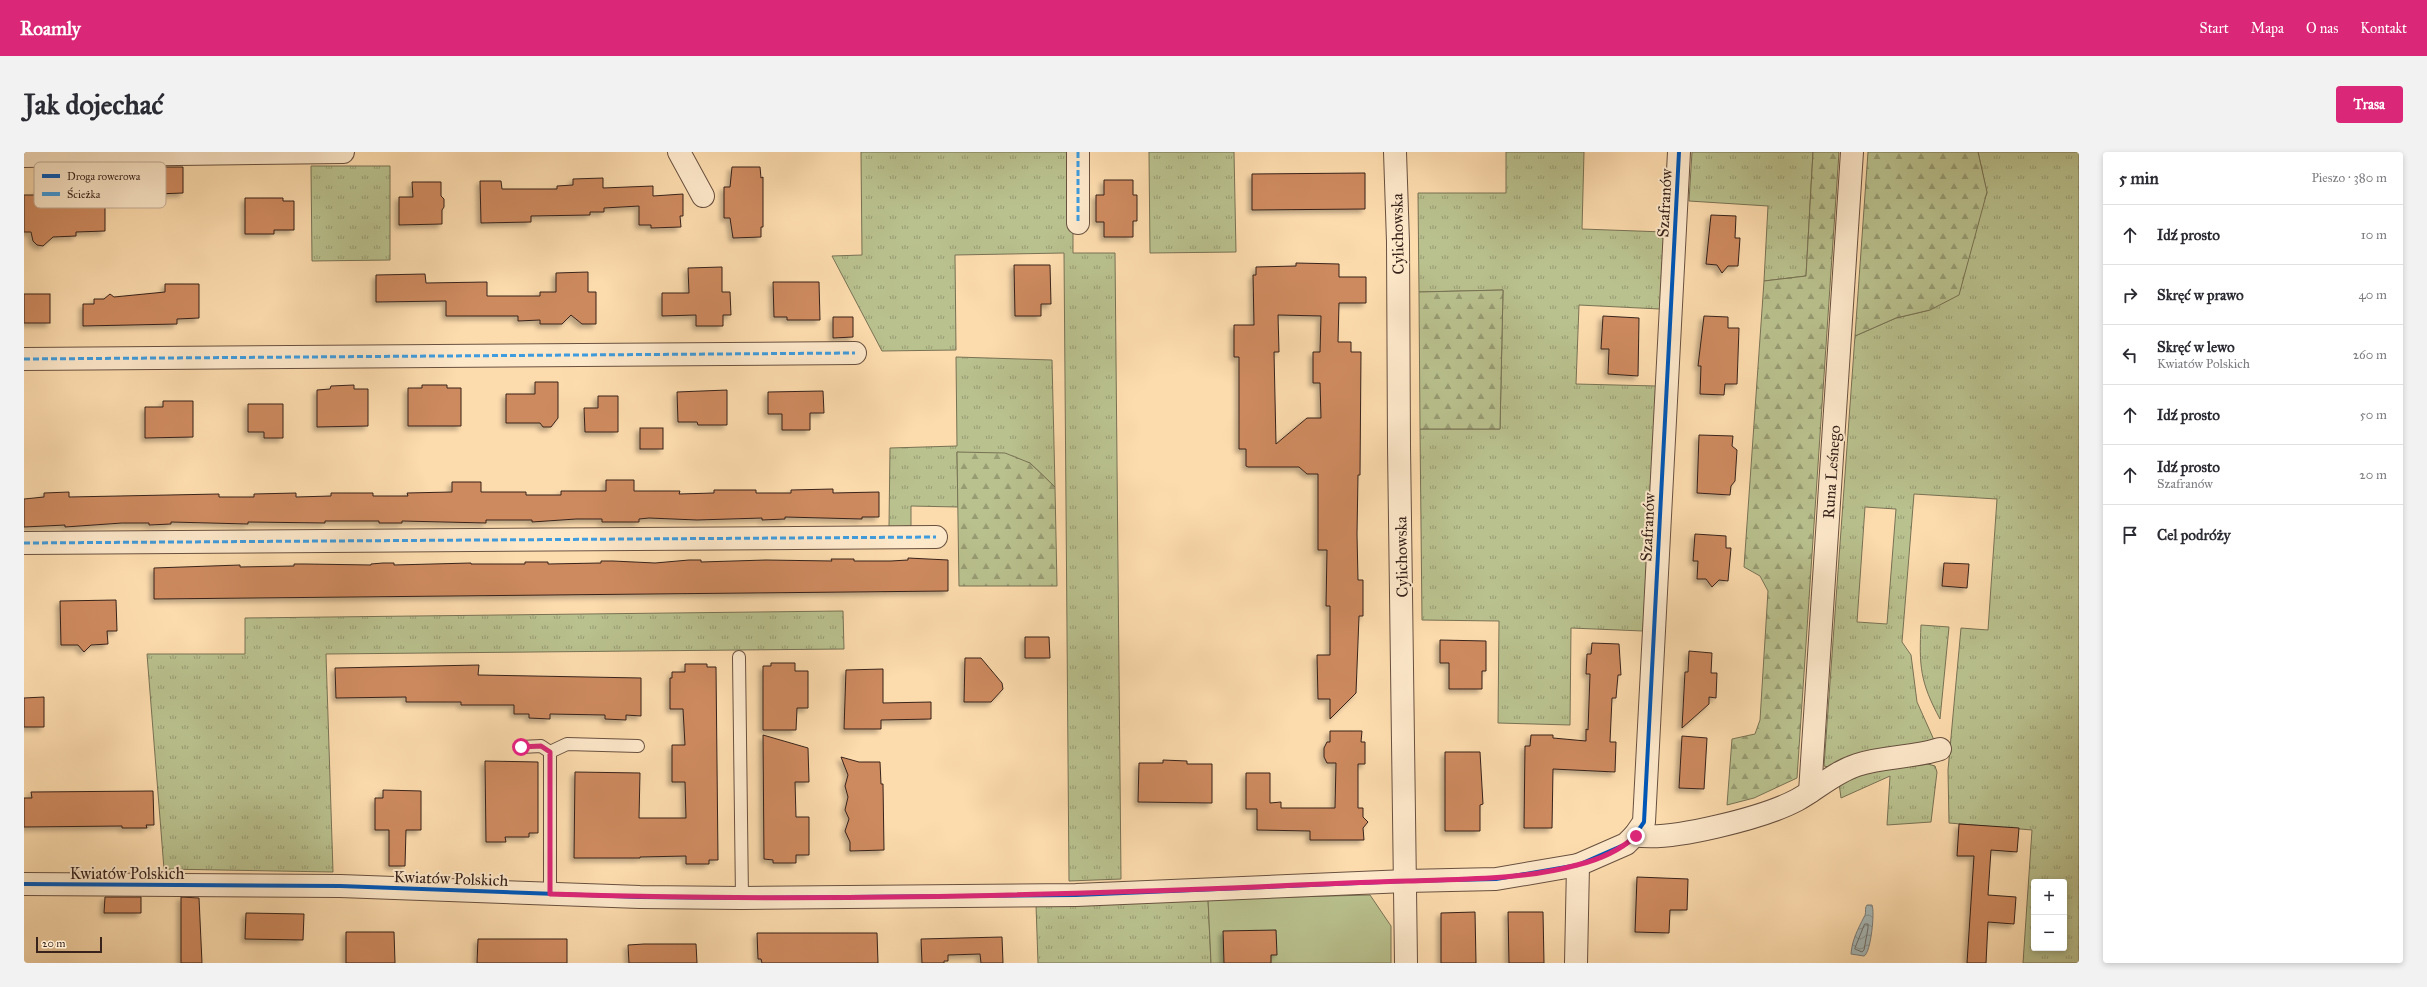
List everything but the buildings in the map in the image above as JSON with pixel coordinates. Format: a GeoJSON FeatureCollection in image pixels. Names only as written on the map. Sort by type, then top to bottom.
{"type":"FeatureCollection","features":[{"type":"Feature","properties":{"kind":"street"},"geometry":{"type":"LineString","coordinates":[[24,156],[344,152]]}},
{"type":"Feature","properties":{"kind":"street"},"geometry":{"type":"LineString","coordinates":[[679,152],[703,196]]}},
{"type":"Feature","properties":{"kind":"street"},"geometry":{"type":"LineString","coordinates":[[1078,152],[1078,223]]}},
{"type":"Feature","properties":{"kind":"street","name":"Cylichowska"},"geometry":{"type":"LineString","coordinates":[[1395,152],[1398,242],[1399,446],[1406,963]]}},
{"type":"Feature","properties":{"kind":"street","name":"Szafranów"},"geometry":{"type":"LineString","coordinates":[[1636,836],[1644,822],[1679,152]]}},
{"type":"Feature","properties":{"kind":"street","name":"Runa Leśnego"},"geometry":{"type":"LineString","coordinates":[[1810,792],[1852,152]]}},
{"type":"Feature","properties":{"kind":"street"},"geometry":{"type":"LineString","coordinates":[[24,359],[855,353]]}},
{"type":"Feature","properties":{"kind":"street"},"geometry":{"type":"LineString","coordinates":[[24,543],[936,537]]}},
{"type":"Feature","properties":{"kind":"street"},"geometry":{"type":"LineString","coordinates":[[1576,963],[1578,865],[1609,853],[1626,844],[1636,836],[1657,837],[1737,822],[1765,813],[1796,800],[1834,776],[1857,765],[1920,755],[1940,749]]}},
{"type":"Feature","properties":{"kind":"street","name":"Kwiatów Polskich"},"geometry":{"type":"LineString","coordinates":[[24,884],[340,886],[417,890],[479,890],[550,894],[742,898],[1076,895],[1406,881],[1496,879],[1578,865]]}},
{"type":"Feature","properties":{"kind":"lane"},"geometry":{"type":"LineString","coordinates":[[740,658],[742,898]]}},
{"type":"Feature","properties":{"kind":"lane"},"geometry":{"type":"LineString","coordinates":[[550,752],[567,744],[638,746]]}},
{"type":"Feature","properties":{"kind":"lane"},"geometry":{"type":"LineString","coordinates":[[521,747],[541,746],[550,752]]}},
{"type":"Feature","properties":{"kind":"lane"},"geometry":{"type":"LineString","coordinates":[[550,752],[550,894]]}},
{"type":"Feature","properties":{"kind":"green space"},"geometry":{"type":"Polygon","coordinates":[[[861,152],[1073,152],[1073,253],[1115,253],[1121,879],[1069,881],[1064,253],[955,255],[956,350],[882,351],[832,256],[862,255],[861,152]]]}},
{"type":"Feature","properties":{"kind":"green space"},"geometry":{"type":"Polygon","coordinates":[[[1149,152],[1234,152],[1236,252],[1150,253],[1149,152]]]}},
{"type":"Feature","properties":{"kind":"green space"},"geometry":{"type":"Polygon","coordinates":[[[1506,152],[1584,152],[1582,229],[1664,232],[1660,309],[1579,305],[1576,384],[1656,386],[1643,631],[1571,628],[1570,725],[1498,723],[1499,621],[1422,620],[1420,429],[1500,429],[1503,290],[1419,292],[1418,193],[1506,193],[1506,152]]]}},
{"type":"Feature","properties":{"kind":"green space"},"geometry":{"type":"Polygon","coordinates":[[[1692,152],[1813,152],[1806,276],[1764,281],[1768,206],[1689,201],[1692,152]]]}},
{"type":"Feature","properties":{"kind":"green space"},"geometry":{"type":"Polygon","coordinates":[[[1813,152],[1839,152],[1797,778],[1754,798],[1727,805],[1732,739],[1755,734],[1760,720],[1768,591],[1760,576],[1744,567],[1764,281],[1806,276],[1813,152]]]}},
{"type":"Feature","properties":{"kind":"green space"},"geometry":{"type":"Polygon","coordinates":[[[1868,152],[1978,152],[1987,192],[1959,295],[1930,310],[1896,318],[1855,336],[1868,152]]]}},
{"type":"Feature","properties":{"kind":"green space"},"geometry":{"type":"Polygon","coordinates":[[[1978,152],[2079,152],[2079,963],[2023,963],[2032,830],[1949,823],[1948,770],[1961,628],[1988,630],[1997,499],[1914,494],[1902,642],[1911,655],[1917,702],[1934,740],[1832,768],[1824,766],[1855,336],[1896,318],[1930,310],[1987,193],[1978,152]],[[1865,507],[1857,622],[1887,624],[1896,509],[1865,507]]]}},
{"type":"Feature","properties":{"kind":"green space"},"geometry":{"type":"Polygon","coordinates":[[[311,166],[390,166],[390,260],[312,261],[311,166]]]}},
{"type":"Feature","properties":{"kind":"green space"},"geometry":{"type":"Polygon","coordinates":[[[1503,290],[1500,429],[1420,429],[1419,292],[1503,290]]]}},
{"type":"Feature","properties":{"kind":"green space"},"geometry":{"type":"Polygon","coordinates":[[[956,357],[1052,360],[1055,487],[1030,463],[957,452],[958,507],[911,506],[911,526],[889,527],[890,448],[957,446],[956,357]]]}},
{"type":"Feature","properties":{"kind":"green space"},"geometry":{"type":"Polygon","coordinates":[[[957,452],[1005,453],[1030,463],[1055,487],[1057,586],[959,586],[957,452]]]}},
{"type":"Feature","properties":{"kind":"green space"},"geometry":{"type":"Polygon","coordinates":[[[843,611],[844,649],[326,654],[333,872],[164,869],[147,654],[245,654],[245,618],[843,611]]]}},
{"type":"Feature","properties":{"kind":"green space"},"geometry":{"type":"Polygon","coordinates":[[[1921,625],[1949,627],[1940,719],[1928,694],[1922,674],[1920,652],[1921,625]]]}},
{"type":"Feature","properties":{"kind":"green space"},"geometry":{"type":"Polygon","coordinates":[[[1892,764],[1928,764],[1935,766],[1937,772],[1931,822],[1887,825],[1890,776],[1841,798],[1839,783],[1892,764]]]}},
{"type":"Feature","properties":{"kind":"green space"},"geometry":{"type":"Polygon","coordinates":[[[1370,895],[1391,926],[1391,963],[1211,963],[1208,899],[1370,895]]]}},
{"type":"Feature","properties":{"kind":"green space"},"geometry":{"type":"Polygon","coordinates":[[[1208,899],[1211,963],[1038,963],[1036,905],[1208,899]]]}},
{"type":"Feature","properties":{"kind":"water"},"geometry":{"type":"Polygon","coordinates":[[[1867,905],[1872,905],[1873,909],[1872,932],[1869,948],[1864,956],[1851,954],[1854,939],[1865,916],[1867,905]]]}},
{"type":"Feature","properties":{"kind":"marked path"},"geometry":{"type":"LineString","coordinates":[[1078,152],[1078,223]]}},
{"type":"Feature","properties":{"kind":"marked path"},"geometry":{"type":"LineString","coordinates":[[24,359],[855,353]]}},
{"type":"Feature","properties":{"kind":"marked path"},"geometry":{"type":"LineString","coordinates":[[24,543],[936,537]]}},
{"type":"Feature","properties":{"kind":"cycle path"},"geometry":{"type":"LineString","coordinates":[[24,884],[340,886],[640,897],[742,898],[1076,895],[1406,881],[1496,879],[1578,865],[1626,844],[1635,835],[1644,822],[1679,152]]}},
{"type":"Feature","properties":{"kind":"route"},"geometry":{"type":"LineString","coordinates":[[521,747],[541,746],[550,752],[550,894],[742,898],[1076,895],[1406,881],[1496,879],[1578,865],[1609,853],[1626,844],[1636,836]]}}]}
